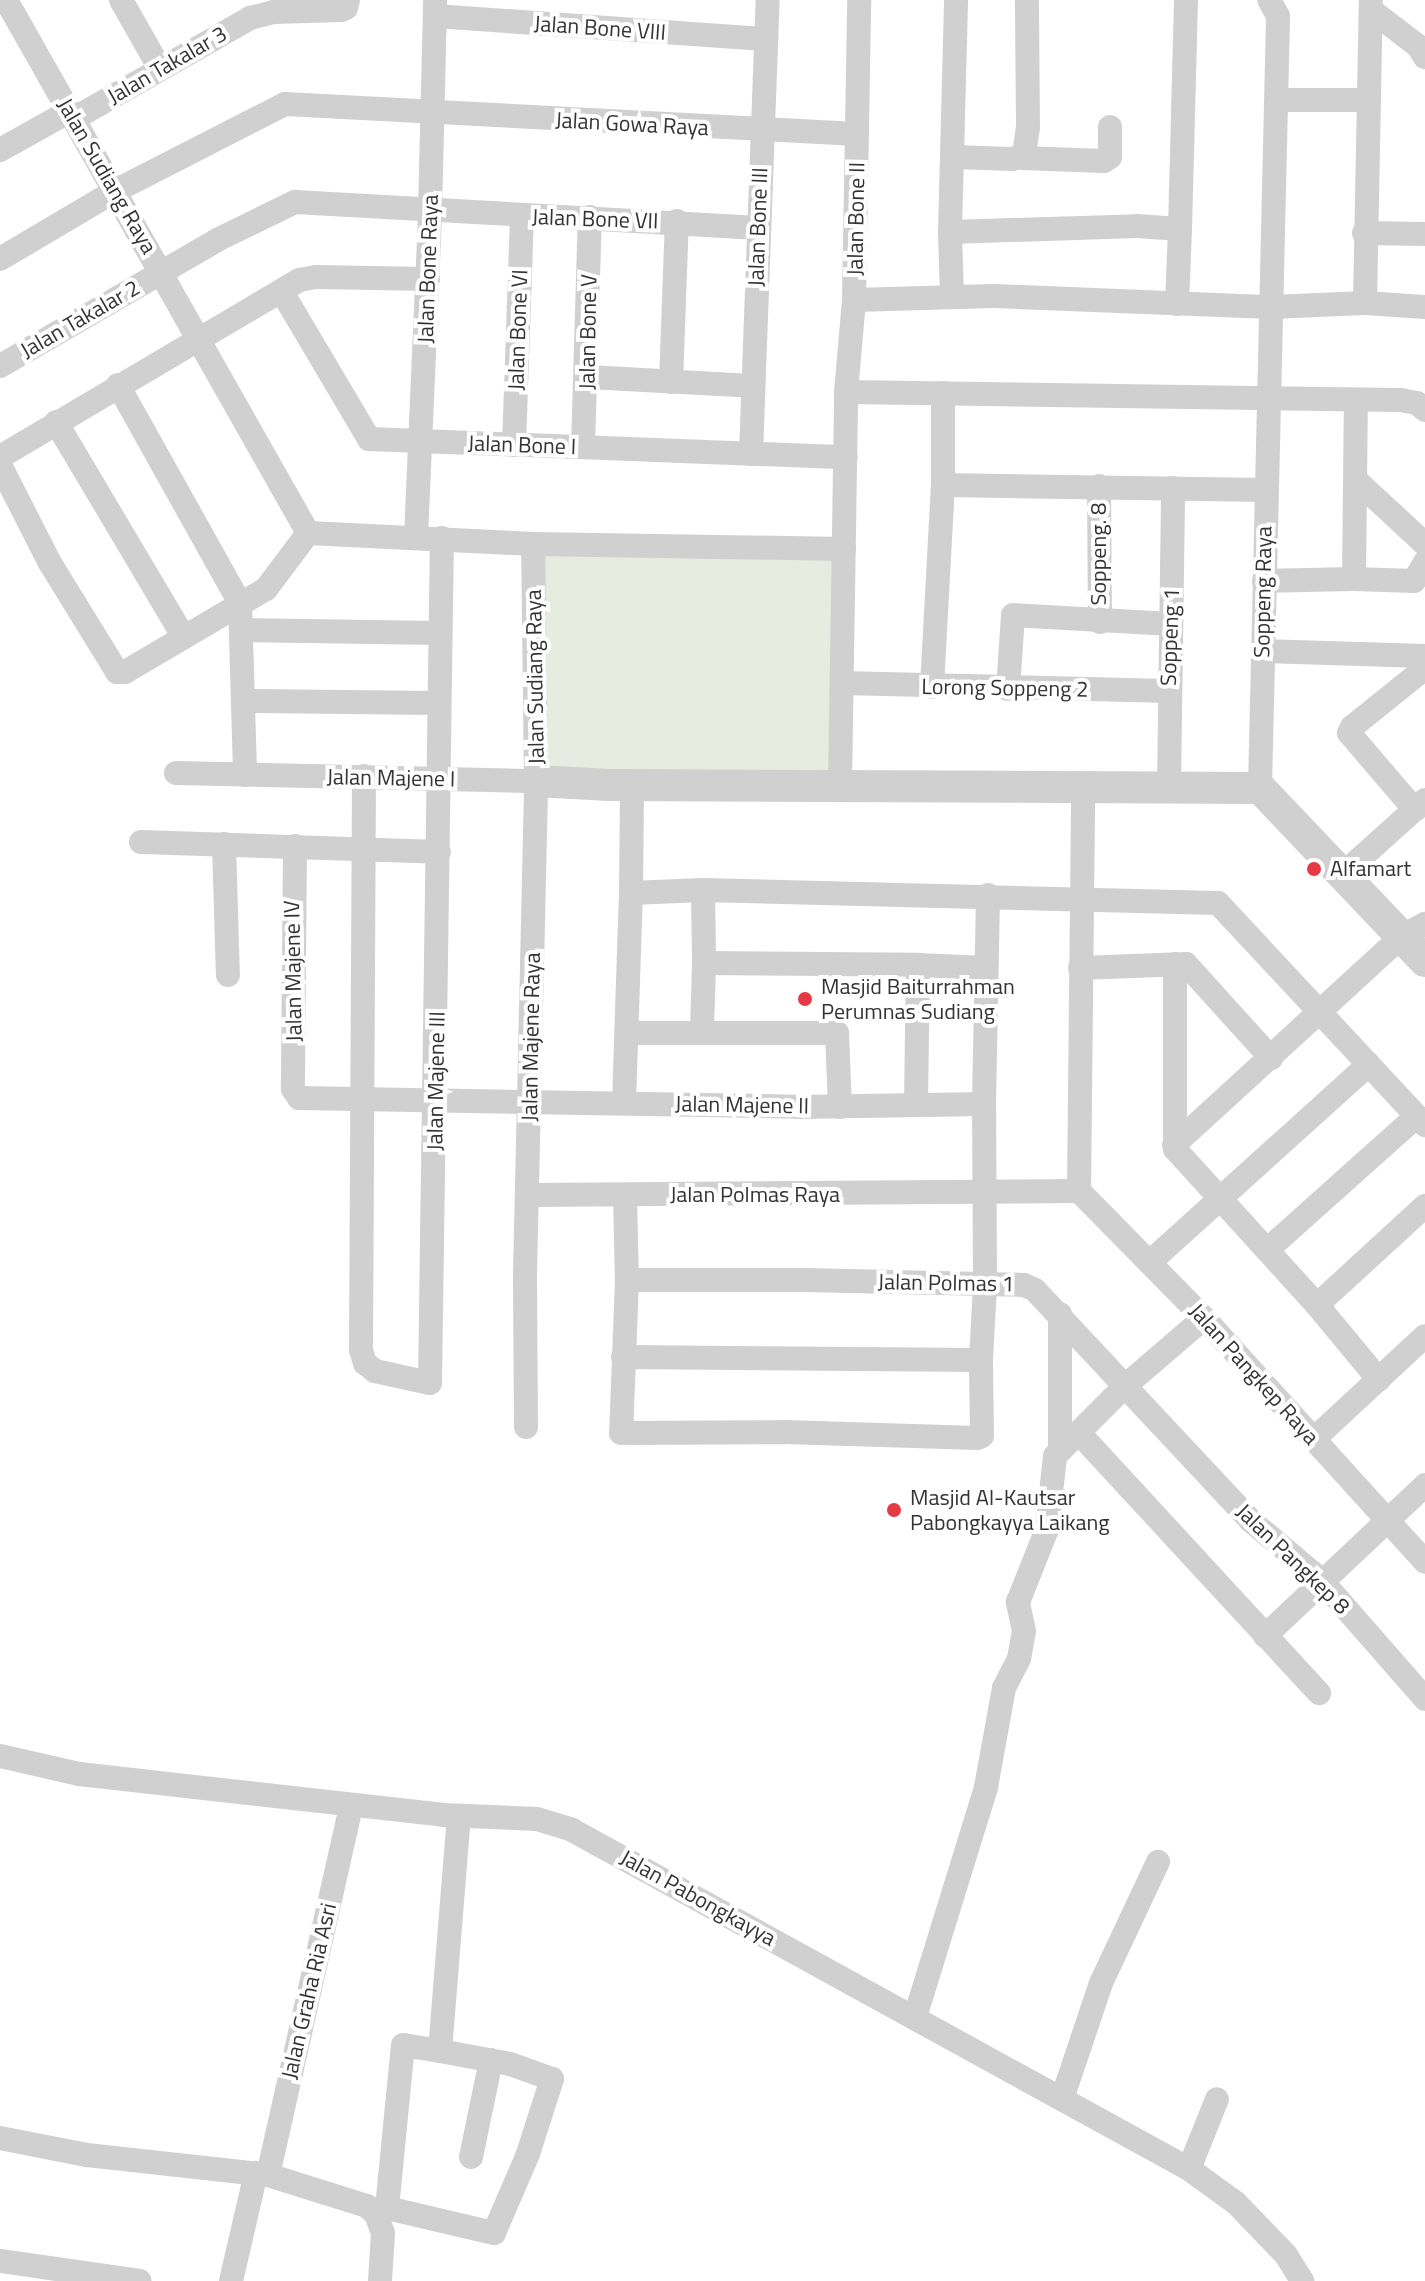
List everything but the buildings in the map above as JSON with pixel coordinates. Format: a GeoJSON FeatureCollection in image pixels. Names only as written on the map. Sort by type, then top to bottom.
{"type":"FeatureCollection","features":[{"type":"Feature","properties":{"kind":"street","name":"Jalan Sudiang Raya"},"geometry":{"type":"LineString","coordinates":[[6,0],[308,533]]}},
{"type":"Feature","properties":{"kind":"street","name":"Jalan Takalar 3"},"geometry":{"type":"LineString","coordinates":[[0,150],[250,18],[274,12],[341,10],[346,8],[348,0]]}},
{"type":"Feature","properties":{"kind":"street","name":"Jalan Bone III"},"geometry":{"type":"LineString","coordinates":[[751,454],[768,0]]}},
{"type":"Feature","properties":{"kind":"street","name":"Jalan Bone II"},"geometry":{"type":"LineString","coordinates":[[840,786],[846,392],[854,300],[859,0]]}},
{"type":"Feature","properties":{"kind":"street"},"geometry":{"type":"LineString","coordinates":[[952,296],[950,232],[956,0]]}},
{"type":"Feature","properties":{"kind":"street"},"geometry":{"type":"LineString","coordinates":[[1022,158],[1028,127],[1027,0]]}},
{"type":"Feature","properties":{"kind":"street"},"geometry":{"type":"LineString","coordinates":[[1177,304],[1186,0]]}},
{"type":"Feature","properties":{"kind":"street","name":"Soppeng Raya"},"geometry":{"type":"LineString","coordinates":[[1260,788],[1278,16],[1269,0]]}},
{"type":"Feature","properties":{"kind":"street"},"geometry":{"type":"LineString","coordinates":[[126,2],[159,67]]}},
{"type":"Feature","properties":{"kind":"street"},"geometry":{"type":"LineString","coordinates":[[1371,5],[1418,46],[1425,57]]}},
{"type":"Feature","properties":{"kind":"street"},"geometry":{"type":"LineString","coordinates":[[1365,303],[1364,233],[1371,5]]}},
{"type":"Feature","properties":{"kind":"street","name":"Jalan Bone VIII"},"geometry":{"type":"LineString","coordinates":[[435,8],[525,11],[765,39]]}},
{"type":"Feature","properties":{"kind":"street","name":"Jalan Bone Raya"},"geometry":{"type":"LineString","coordinates":[[416,537],[428,279],[435,8]]}},
{"type":"Feature","properties":{"kind":"street"},"geometry":{"type":"LineString","coordinates":[[1277,100],[1369,100]]}},
{"type":"Feature","properties":{"kind":"street","name":"Jalan Gowa Raya"},"geometry":{"type":"LineString","coordinates":[[0,259],[115,191],[285,104],[857,134]]}},
{"type":"Feature","properties":{"kind":"street"},"geometry":{"type":"LineString","coordinates":[[954,157],[1104,161],[1110,157],[1110,127]]}},
{"type":"Feature","properties":{"kind":"street","name":"Jalan Takalar 2"},"geometry":{"type":"LineString","coordinates":[[0,366],[217,240],[295,202],[430,212]]}},
{"type":"Feature","properties":{"kind":"street","name":"Jalan Bone VII"},"geometry":{"type":"LineString","coordinates":[[430,212],[677,221],[759,228]]}},
{"type":"Feature","properties":{"kind":"street","name":"Jalan Bone VI"},"geometry":{"type":"LineString","coordinates":[[514,445],[522,216]]}},
{"type":"Feature","properties":{"kind":"street","name":"Jalan Bone V"},"geometry":{"type":"LineString","coordinates":[[583,447],[588,377],[590,217]]}},
{"type":"Feature","properties":{"kind":"street"},"geometry":{"type":"LineString","coordinates":[[671,382],[677,221]]}},
{"type":"Feature","properties":{"kind":"street"},"geometry":{"type":"LineString","coordinates":[[950,232],[1137,226],[1180,229]]}},
{"type":"Feature","properties":{"kind":"street"},"geometry":{"type":"LineString","coordinates":[[1364,233],[1425,234]]}},
{"type":"Feature","properties":{"kind":"street"},"geometry":{"type":"LineString","coordinates":[[0,457],[118,385],[307,278],[428,279]]}},
{"type":"Feature","properties":{"kind":"street","name":"Jalan Bone I"},"geometry":{"type":"LineString","coordinates":[[282,292],[366,438],[751,454],[846,447]]}},
{"type":"Feature","properties":{"kind":"street"},"geometry":{"type":"LineString","coordinates":[[854,300],[952,296],[1271,307],[1365,303],[1425,307]]}},
{"type":"Feature","properties":{"kind":"street"},"geometry":{"type":"LineString","coordinates":[[588,377],[752,386]]}},
{"type":"Feature","properties":{"kind":"street"},"geometry":{"type":"LineString","coordinates":[[118,385],[240,603],[245,775]]}},
{"type":"Feature","properties":{"kind":"street"},"geometry":{"type":"LineString","coordinates":[[846,392],[1400,400],[1417,403],[1425,410]]}},
{"type":"Feature","properties":{"kind":"street"},"geometry":{"type":"LineString","coordinates":[[932,687],[943,485],[943,393]]}},
{"type":"Feature","properties":{"kind":"street"},"geometry":{"type":"LineString","coordinates":[[1354,579],[1358,482],[1356,400]]}},
{"type":"Feature","properties":{"kind":"street"},"geometry":{"type":"LineString","coordinates":[[56,422],[183,636]]}},
{"type":"Feature","properties":{"kind":"street"},"geometry":{"type":"LineString","coordinates":[[0,465],[50,563],[114,670],[125,672],[272,583],[308,533],[533,544],[844,549]]}},
{"type":"Feature","properties":{"kind":"street"},"geometry":{"type":"LineString","coordinates":[[1358,482],[1425,544]]}},
{"type":"Feature","properties":{"kind":"street"},"geometry":{"type":"LineString","coordinates":[[943,485],[1265,490]]}},
{"type":"Feature","properties":{"kind":"street","name":"Soppeng. 8"},"geometry":{"type":"LineString","coordinates":[[1099,486],[1100,622]]}},
{"type":"Feature","properties":{"kind":"street","name":"Soppeng 1"},"geometry":{"type":"LineString","coordinates":[[1169,786],[1173,488]]}},
{"type":"Feature","properties":{"kind":"street","name":"Jalan Majene III"},"geometry":{"type":"LineString","coordinates":[[362,1099],[361,1350],[365,1363],[375,1371],[430,1383],[437,1102],[442,538]]}},
{"type":"Feature","properties":{"kind":"street","name":"Jalan Sudiang Raya"},"geometry":{"type":"LineString","coordinates":[[533,544],[536,781],[632,785],[1260,788]]}},
{"type":"Feature","properties":{"kind":"street"},"geometry":{"type":"LineString","coordinates":[[1264,581],[1414,581],[1425,562]]}},
{"type":"Feature","properties":{"kind":"street"},"geometry":{"type":"LineString","coordinates":[[1008,689],[1013,615],[1171,624]]}},
{"type":"Feature","properties":{"kind":"street"},"geometry":{"type":"LineString","coordinates":[[241,630],[439,633]]}},
{"type":"Feature","properties":{"kind":"street"},"geometry":{"type":"LineString","coordinates":[[1262,651],[1425,656]]}},
{"type":"Feature","properties":{"kind":"street"},"geometry":{"type":"LineString","coordinates":[[1344,873],[1420,805],[1349,733],[1352,727],[1425,668]]}},
{"type":"Feature","properties":{"kind":"street","name":"Lorong Soppeng 2"},"geometry":{"type":"LineString","coordinates":[[842,683],[1169,691]]}},
{"type":"Feature","properties":{"kind":"street"},"geometry":{"type":"LineString","coordinates":[[244,694],[439,703]]}},
{"type":"Feature","properties":{"kind":"street","name":"Jalan Majene I"},"geometry":{"type":"LineString","coordinates":[[176,773],[536,781]]}},
{"type":"Feature","properties":{"kind":"street"},"geometry":{"type":"LineString","coordinates":[[362,1099],[364,776]]}},
{"type":"Feature","properties":{"kind":"street","name":"Jalan Majene Raya"},"geometry":{"type":"LineString","coordinates":[[526,1427],[527,1195],[536,781]]}},
{"type":"Feature","properties":{"kind":"street"},"geometry":{"type":"LineString","coordinates":[[624,1102],[632,785]]}},
{"type":"Feature","properties":{"kind":"street"},"geometry":{"type":"LineString","coordinates":[[1079,1191],[1083,788]]}},
{"type":"Feature","properties":{"kind":"street"},"geometry":{"type":"LineString","coordinates":[[1260,788],[1344,873],[1413,930],[1425,961]]}},
{"type":"Feature","properties":{"kind":"street"},"geometry":{"type":"LineString","coordinates":[[141,842],[439,852]]}},
{"type":"Feature","properties":{"kind":"street"},"geometry":{"type":"LineString","coordinates":[[224,844],[228,975]]}},
{"type":"Feature","properties":{"kind":"street","name":"Jalan Majene IV"},"geometry":{"type":"LineString","coordinates":[[294,1095],[295,846]]}},
{"type":"Feature","properties":{"kind":"street"},"geometry":{"type":"LineString","coordinates":[[631,893],[703,890],[1080,897],[1218,903],[1421,1120],[1267,1250]]}},
{"type":"Feature","properties":{"kind":"street"},"geometry":{"type":"LineString","coordinates":[[702,1031],[703,890]]}},
{"type":"Feature","properties":{"kind":"street"},"geometry":{"type":"LineString","coordinates":[[625,1195],[627,1280],[621,1433],[982,1436],[988,895]]}},
{"type":"Feature","properties":{"kind":"street"},"geometry":{"type":"LineString","coordinates":[[1174,1145],[1413,930]]}},
{"type":"Feature","properties":{"kind":"street"},"geometry":{"type":"LineString","coordinates":[[704,963],[985,968]]}},
{"type":"Feature","properties":{"kind":"street"},"geometry":{"type":"LineString","coordinates":[[1175,964],[1174,1145],[1219,1200],[1317,1305],[1379,1380]]}},
{"type":"Feature","properties":{"kind":"street"},"geometry":{"type":"LineString","coordinates":[[1080,968],[1186,964],[1271,1058]]}},
{"type":"Feature","properties":{"kind":"street"},"geometry":{"type":"LineString","coordinates":[[916,1103],[918,965]]}},
{"type":"Feature","properties":{"kind":"street"},"geometry":{"type":"LineString","coordinates":[[627,1033],[837,1033],[840,1107]]}},
{"type":"Feature","properties":{"kind":"street"},"geometry":{"type":"LineString","coordinates":[[1150,1262],[1369,1064]]}},
{"type":"Feature","properties":{"kind":"street","name":"Jalan Majene II"},"geometry":{"type":"LineString","coordinates":[[294,1095],[299,1098],[437,1102],[840,1107],[916,1103],[984,1104]]}},
{"type":"Feature","properties":{"kind":"street","name":"Jalan Polmas Raya"},"geometry":{"type":"LineString","coordinates":[[527,1195],[1079,1191]]}},
{"type":"Feature","properties":{"kind":"street","name":"Jalan Pangkep Raya"},"geometry":{"type":"LineString","coordinates":[[1079,1191],[1204,1318],[1425,1562]]}},
{"type":"Feature","properties":{"kind":"street"},"geometry":{"type":"LineString","coordinates":[[1317,1305],[1425,1206]]}},
{"type":"Feature","properties":{"kind":"street","name":"Jalan Polmas 1"},"geometry":{"type":"LineString","coordinates":[[627,1280],[1024,1285],[1035,1290],[1060,1314],[1192,1456]]}},
{"type":"Feature","properties":{"kind":"street"},"geometry":{"type":"LineString","coordinates":[[1060,1314],[1069,1440],[1319,1693]]}},
{"type":"Feature","properties":{"kind":"street"},"geometry":{"type":"LineString","coordinates":[[915,2017],[986,1787],[1004,1688],[1019,1659],[1024,1631],[1018,1602],[1047,1529],[1055,1456],[1125,1386],[1204,1318]]}},
{"type":"Feature","properties":{"kind":"street"},"geometry":{"type":"LineString","coordinates":[[1314,1439],[1425,1336]]}},
{"type":"Feature","properties":{"kind":"street"},"geometry":{"type":"LineString","coordinates":[[623,1357],[981,1360]]}},
{"type":"Feature","properties":{"kind":"street","name":"Jalan Pangkep 8"},"geometry":{"type":"LineString","coordinates":[[1192,1456],[1250,1520],[1321,1580],[1425,1699]]}},
{"type":"Feature","properties":{"kind":"street"},"geometry":{"type":"LineString","coordinates":[[1265,1636],[1425,1485]]}},
{"type":"Feature","properties":{"kind":"street","name":"Jalan Pabongkayya"},"geometry":{"type":"LineString","coordinates":[[0,1756],[79,1774],[351,1807],[537,1819],[572,1830],[1189,2169],[1236,2203],[1286,2255],[1302,2281]]}},
{"type":"Feature","properties":{"kind":"street","name":"Jalan Graha Ria Asri"},"geometry":{"type":"LineString","coordinates":[[233,2281],[351,1807]]}},
{"type":"Feature","properties":{"kind":"street"},"geometry":{"type":"LineString","coordinates":[[440,2051],[459,1816]]}},
{"type":"Feature","properties":{"kind":"street"},"geometry":{"type":"LineString","coordinates":[[1062,2099],[1101,1983],[1158,1862]]}},
{"type":"Feature","properties":{"kind":"street"},"geometry":{"type":"LineString","coordinates":[[403,2045],[440,2051],[491,2060],[552,2079],[528,2154],[494,2233],[387,2208],[403,2045]]}},
{"type":"Feature","properties":{"kind":"street"},"geometry":{"type":"LineString","coordinates":[[471,2157],[491,2060]]}},
{"type":"Feature","properties":{"kind":"street"},"geometry":{"type":"LineString","coordinates":[[1189,2169],[1217,2099]]}},
{"type":"Feature","properties":{"kind":"street"},"geometry":{"type":"LineString","coordinates":[[0,2138],[87,2155],[262,2174],[367,2206],[376,2214],[383,2233],[380,2281]]}},
{"type":"Feature","properties":{"kind":"street"},"geometry":{"type":"LineString","coordinates":[[0,2261],[140,2281]]}},
{"type":"Feature","properties":{"kind":"shaded area"},"geometry":{"type":"Polygon","coordinates":[[[533,544],[844,549],[840,786],[536,781],[533,544]]]}},
{"type":"Feature","properties":{"kind":"place","name":"Alfamart"},"geometry":{"type":"Point","coordinates":[1314,869]}},
{"type":"Feature","properties":{"kind":"place","name":"Masjid Baiturrahman Perumnas Sudiang"},"geometry":{"type":"Point","coordinates":[805,999]}},
{"type":"Feature","properties":{"kind":"place","name":"Masjid Al-Kautsar Pabongkayya Laikang"},"geometry":{"type":"Point","coordinates":[894,1510]}}]}
